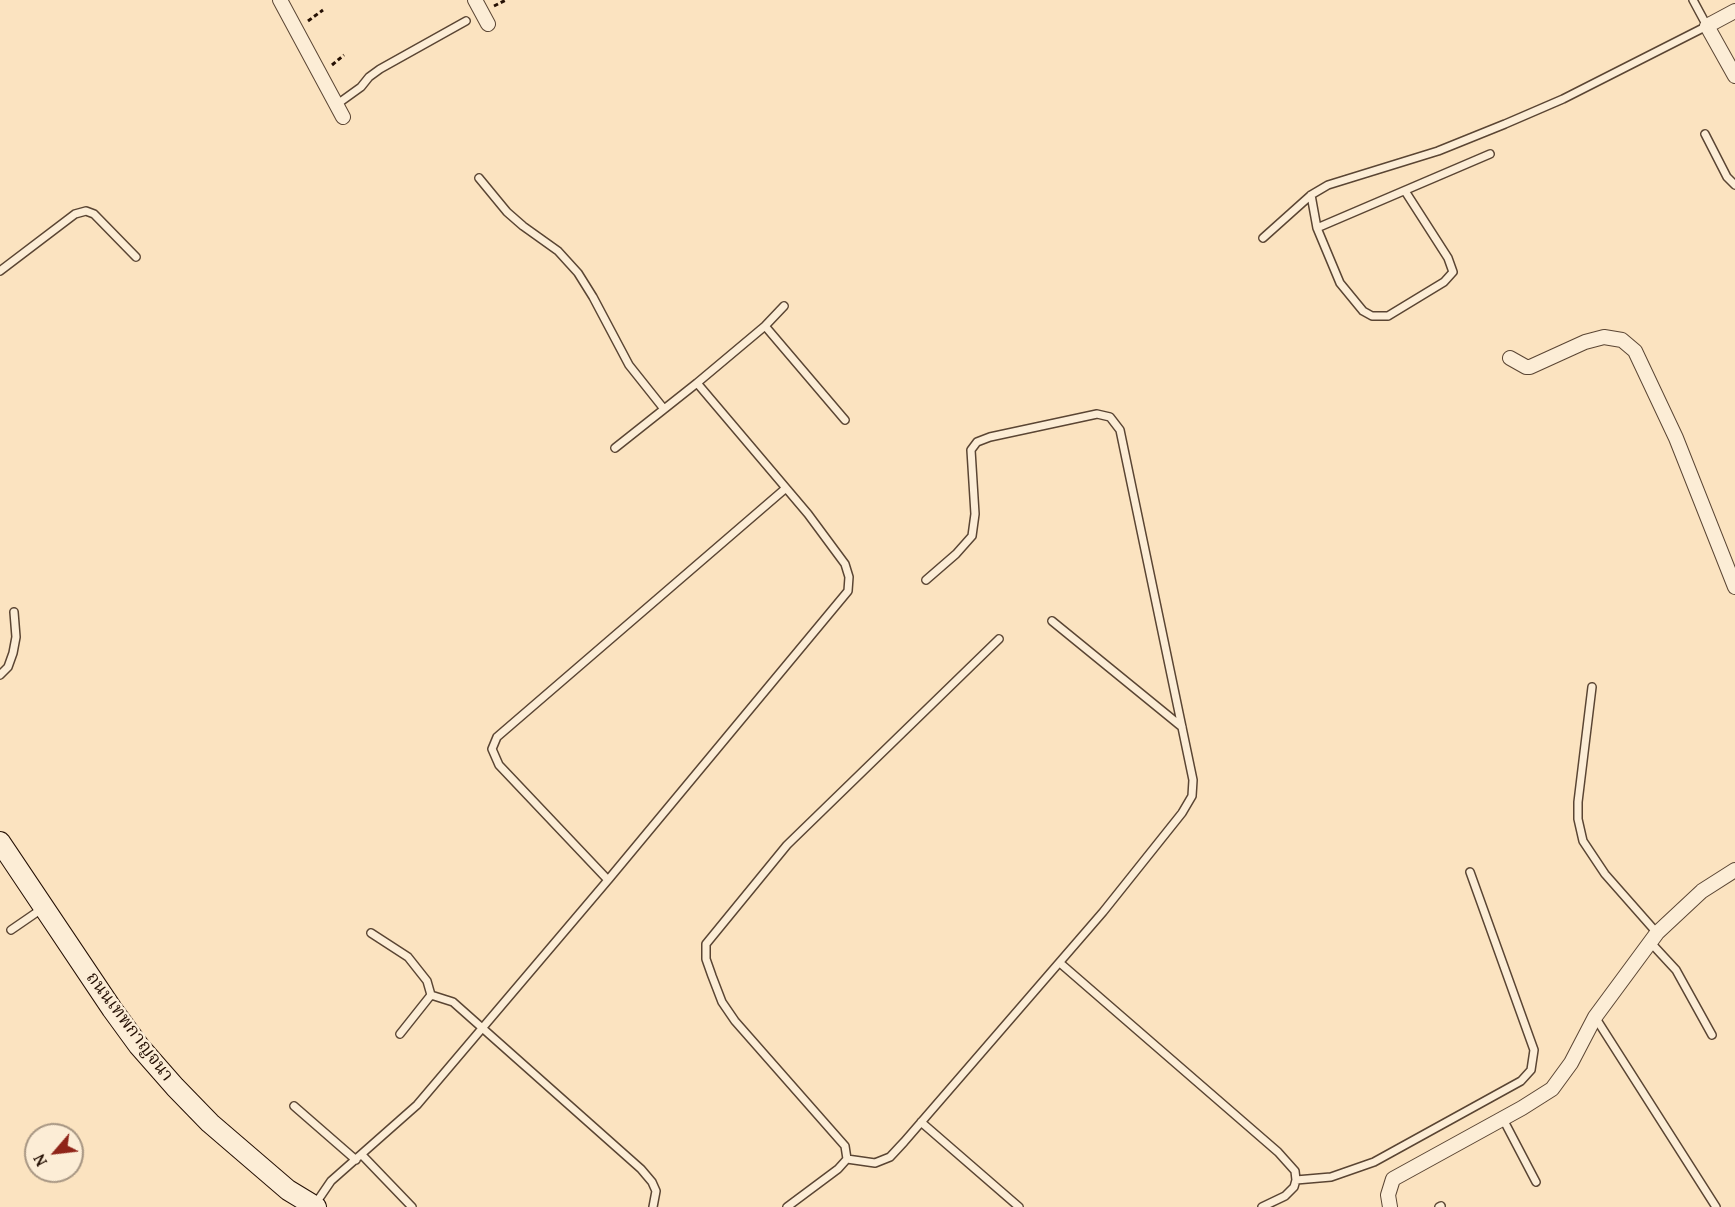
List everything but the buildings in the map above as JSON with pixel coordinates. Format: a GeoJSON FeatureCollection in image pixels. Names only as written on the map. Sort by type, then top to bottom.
{"type":"FeatureCollection","features":[{"type":"Feature","properties":{"kind":"street"},"geometry":{"type":"LineString","coordinates":[[280,0],[340,111]]}},
{"type":"Feature","properties":{"kind":"street"},"geometry":{"type":"LineString","coordinates":[[475,0],[488,24]]}},
{"type":"Feature","properties":{"kind":"street"},"geometry":{"type":"LineString","coordinates":[[1735,10],[1707,26],[1735,76]]}},
{"type":"Feature","properties":{"kind":"street"},"geometry":{"type":"LineString","coordinates":[[1510,358],[1530,367],[1585,342],[1604,337],[1622,340],[1635,351],[1676,438],[1735,587]]}},
{"type":"Feature","properties":{"kind":"street","name":"ถนนเทพกาญจนา"},"geometry":{"type":"LineString","coordinates":[[1,847],[139,1046],[210,1123],[288,1190],[315,1206]]}},
{"type":"Feature","properties":{"kind":"street"},"geometry":{"type":"LineString","coordinates":[[1390,1207],[1388,1195],[1393,1179],[1503,1119],[1552,1089],[1570,1064],[1594,1017],[1654,938],[1702,891],[1735,870]]}},
{"type":"Feature","properties":{"kind":"lane"},"geometry":{"type":"LineString","coordinates":[[1263,238],[1311,195],[1328,185],[1347,177],[1438,151],[1505,124],[1563,99],[1707,26],[1693,0]]}},
{"type":"Feature","properties":{"kind":"lane"},"geometry":{"type":"LineString","coordinates":[[340,111],[369,77],[380,69],[466,21]]}},
{"type":"Feature","properties":{"kind":"lane"},"geometry":{"type":"LineString","coordinates":[[1705,134],[1727,177],[1735,185]]}},
{"type":"Feature","properties":{"kind":"lane"},"geometry":{"type":"LineString","coordinates":[[1317,228],[1490,154]]}},
{"type":"Feature","properties":{"kind":"lane"},"geometry":{"type":"LineString","coordinates":[[479,178],[507,212],[558,251],[578,273],[594,297],[629,365],[664,409]]}},
{"type":"Feature","properties":{"kind":"lane"},"geometry":{"type":"LineString","coordinates":[[1311,195],[1317,228],[1340,283],[1363,311],[1372,316],[1388,316],[1444,282],[1453,272],[1448,258],[1405,191]]}},
{"type":"Feature","properties":{"kind":"lane"},"geometry":{"type":"LineString","coordinates":[[0,271],[75,214],[86,211],[94,214],[136,257]]}},
{"type":"Feature","properties":{"kind":"lane"},"geometry":{"type":"LineString","coordinates":[[615,448],[697,384],[765,326],[784,306]]}},
{"type":"Feature","properties":{"kind":"lane"},"geometry":{"type":"LineString","coordinates":[[765,326],[845,420]]}},
{"type":"Feature","properties":{"kind":"lane"},"geometry":{"type":"LineString","coordinates":[[315,1206],[331,1181],[417,1105],[848,591],[849,577],[845,564],[786,488],[697,384]]}},
{"type":"Feature","properties":{"kind":"lane"},"geometry":{"type":"LineString","coordinates":[[847,1159],[875,1163],[890,1157],[1060,963],[1182,813],[1192,796],[1193,780],[1120,430],[1110,417],[1097,414],[990,437],[977,442],[971,450],[975,514],[972,536],[956,554],[926,580]]}},
{"type":"Feature","properties":{"kind":"lane"},"geometry":{"type":"LineString","coordinates":[[608,880],[499,765],[492,749],[498,737],[786,488]]}},
{"type":"Feature","properties":{"kind":"lane"},"geometry":{"type":"LineString","coordinates":[[0,675],[8,667],[13,653],[16,637],[15,612]]}},
{"type":"Feature","properties":{"kind":"lane"},"geometry":{"type":"LineString","coordinates":[[1052,621],[1182,728]]}},
{"type":"Feature","properties":{"kind":"lane"},"geometry":{"type":"LineString","coordinates":[[847,1159],[844,1146],[735,1021],[722,1002],[706,959],[706,944],[787,845],[999,639]]}},
{"type":"Feature","properties":{"kind":"lane"},"geometry":{"type":"LineString","coordinates":[[1592,687],[1578,802],[1582,841],[1676,970],[1712,1035]]}},
{"type":"Feature","properties":{"kind":"lane"},"geometry":{"type":"LineString","coordinates":[[1296,1180],[1331,1177],[1374,1162],[1521,1081],[1531,1070],[1534,1050],[1470,872]]}},
{"type":"Feature","properties":{"kind":"lane"},"geometry":{"type":"LineString","coordinates":[[11,930],[44,907]]}},
{"type":"Feature","properties":{"kind":"lane"},"geometry":{"type":"LineString","coordinates":[[371,933],[408,957],[426,981],[431,995]]}},
{"type":"Feature","properties":{"kind":"lane"},"geometry":{"type":"LineString","coordinates":[[1060,963],[1278,1152],[1295,1171],[1294,1187],[1286,1196],[1262,1207]]}},
{"type":"Feature","properties":{"kind":"lane"},"geometry":{"type":"LineString","coordinates":[[431,995],[453,1002],[641,1169],[656,1191],[653,1207]]}},
{"type":"Feature","properties":{"kind":"lane"},"geometry":{"type":"LineString","coordinates":[[400,1034],[431,995]]}},
{"type":"Feature","properties":{"kind":"lane"},"geometry":{"type":"LineString","coordinates":[[1594,1017],[1716,1207]]}},
{"type":"Feature","properties":{"kind":"lane"},"geometry":{"type":"LineString","coordinates":[[294,1106],[359,1158],[412,1207]]}},
{"type":"Feature","properties":{"kind":"lane"},"geometry":{"type":"LineString","coordinates":[[1503,1119],[1536,1182]]}},
{"type":"Feature","properties":{"kind":"lane"},"geometry":{"type":"LineString","coordinates":[[921,1122],[1019,1207]]}},
{"type":"Feature","properties":{"kind":"lane"},"geometry":{"type":"LineString","coordinates":[[787,1207],[838,1169],[847,1159]]}},
{"type":"Feature","properties":{"kind":"path"},"geometry":{"type":"LineString","coordinates":[[296,29],[324,10]]}}]}
